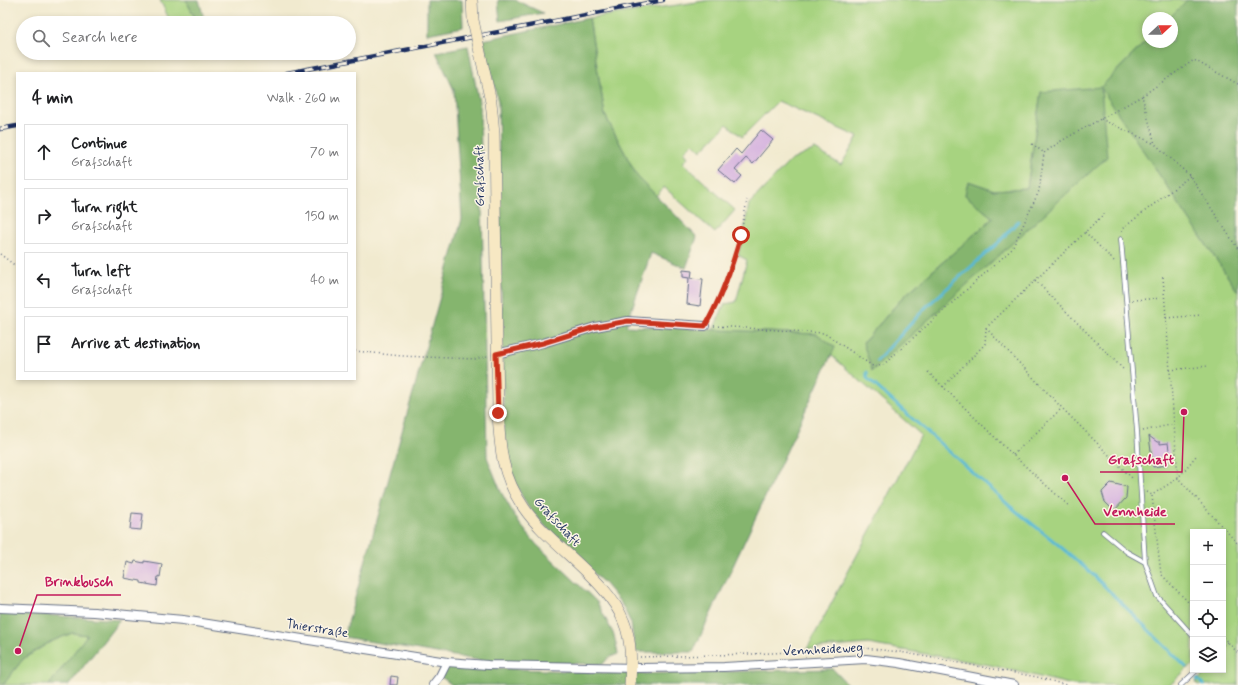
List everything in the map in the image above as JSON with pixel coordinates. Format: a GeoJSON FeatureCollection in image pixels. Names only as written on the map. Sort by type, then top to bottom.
{"type":"FeatureCollection","features":[{"type":"Feature","properties":{"kind":"street","name":"Grafschaft"},"geometry":{"type":"LineString","coordinates":[[472,0],[473,20],[490,102],[494,133],[496,354],[499,446],[504,467],[511,486],[524,508],[542,530],[605,591],[617,606],[628,636],[630,685]]}},
{"type":"Feature","properties":{"kind":"street"},"geometry":{"type":"LineString","coordinates":[[496,354],[543,343],[595,327],[628,321],[705,326]]}},
{"type":"Feature","properties":{"kind":"street","name":"Thierstraße"},"geometry":{"type":"LineString","coordinates":[[0,608],[94,612],[183,620],[447,662],[488,665],[630,668]]}},
{"type":"Feature","properties":{"kind":"street","name":"Vennheideweg"},"geometry":{"type":"LineString","coordinates":[[630,668],[724,667],[866,659],[899,662],[1014,685]]}},
{"type":"Feature","properties":{"kind":"street"},"geometry":{"type":"LineString","coordinates":[[433,685],[440,676],[447,662]]}},
{"type":"Feature","properties":{"kind":"lane"},"geometry":{"type":"LineString","coordinates":[[1121,239],[1137,431],[1145,562],[1157,596],[1190,633]]}},
{"type":"Feature","properties":{"kind":"lane"},"geometry":{"type":"LineString","coordinates":[[1103,532],[1127,552],[1145,562]]}},
{"type":"Feature","properties":{"kind":"lane"},"geometry":{"type":"LineString","coordinates":[[1181,685],[1194,673]]}},
{"type":"Feature","properties":{"kind":"path"},"geometry":{"type":"LineString","coordinates":[[747,200],[741,235],[731,270],[716,307],[705,326],[824,333],[874,367],[883,365],[1012,249],[1039,191],[1044,153],[1061,141],[1142,96],[1194,60],[1238,84]]}},
{"type":"Feature","properties":{"kind":"path"},"geometry":{"type":"LineString","coordinates":[[1142,96],[1155,144]]}},
{"type":"Feature","properties":{"kind":"path"},"geometry":{"type":"LineString","coordinates":[[1101,119],[1155,144],[1190,176],[1238,249]]}},
{"type":"Feature","properties":{"kind":"path"},"geometry":{"type":"LineString","coordinates":[[1032,144],[1044,153]]}},
{"type":"Feature","properties":{"kind":"path"},"geometry":{"type":"LineString","coordinates":[[1121,239],[1122,229],[1190,176]]}},
{"type":"Feature","properties":{"kind":"path"},"geometry":{"type":"LineString","coordinates":[[943,387],[985,344],[986,328],[1105,213]]}},
{"type":"Feature","properties":{"kind":"path"},"geometry":{"type":"LineString","coordinates":[[1085,232],[1124,270]]}},
{"type":"Feature","properties":{"kind":"path"},"geometry":{"type":"LineString","coordinates":[[0,254],[16,266]]}},
{"type":"Feature","properties":{"kind":"path"},"geometry":{"type":"LineString","coordinates":[[1163,277],[1178,478],[1238,544]]}},
{"type":"Feature","properties":{"kind":"path"},"geometry":{"type":"LineString","coordinates":[[1035,280],[1132,378]]}},
{"type":"Feature","properties":{"kind":"path"},"geometry":{"type":"LineString","coordinates":[[1126,301],[1164,298]]}},
{"type":"Feature","properties":{"kind":"path"},"geometry":{"type":"LineString","coordinates":[[1166,318],[1202,315]]}},
{"type":"Feature","properties":{"kind":"path"},"geometry":{"type":"LineString","coordinates":[[986,328],[1062,408],[1152,495],[1161,574],[1190,604]]}},
{"type":"Feature","properties":{"kind":"path"},"geometry":{"type":"LineString","coordinates":[[356,351],[402,356],[478,359]]}},
{"type":"Feature","properties":{"kind":"path"},"geometry":{"type":"LineString","coordinates":[[1170,370],[1208,366]]}},
{"type":"Feature","properties":{"kind":"path"},"geometry":{"type":"LineString","coordinates":[[928,372],[1069,506]]}},
{"type":"Feature","properties":{"kind":"path"},"geometry":{"type":"LineString","coordinates":[[1013,454],[1062,408]]}},
{"type":"Feature","properties":{"kind":"path"},"geometry":{"type":"LineString","coordinates":[[1137,431],[1174,424]]}},
{"type":"Feature","properties":{"kind":"path"},"geometry":{"type":"LineString","coordinates":[[1152,495],[1178,478],[1196,456]]}},
{"type":"Feature","properties":{"kind":"path"},"geometry":{"type":"LineString","coordinates":[[1227,642],[1238,653]]}},
{"type":"Feature","properties":{"kind":"green space"},"geometry":{"type":"Polygon","coordinates":[[[160,0],[186,0],[194,16],[168,16],[160,0]]]}},
{"type":"Feature","properties":{"kind":"green space"},"geometry":{"type":"Polygon","coordinates":[[[186,0],[199,0],[203,16],[194,16],[186,0]]]}},
{"type":"Feature","properties":{"kind":"green space"},"geometry":{"type":"Polygon","coordinates":[[[427,0],[462,0],[463,27],[427,34],[427,0]]]}},
{"type":"Feature","properties":{"kind":"green space"},"geometry":{"type":"Polygon","coordinates":[[[498,0],[515,0],[543,13],[500,21],[498,0]]]}},
{"type":"Feature","properties":{"kind":"green space"},"geometry":{"type":"Polygon","coordinates":[[[711,0],[1187,0],[1175,12],[1142,12],[1142,45],[1101,87],[1238,292],[1238,685],[1198,685],[1196,682],[1205,673],[1226,673],[1226,529],[1190,529],[1190,667],[1170,685],[1073,685],[990,665],[868,644],[807,649],[921,435],[831,355],[835,347],[817,334],[713,330],[725,304],[736,302],[747,260],[738,255],[749,204],[790,161],[815,149],[841,165],[858,137],[778,101],[742,137],[727,124],[701,151],[693,143],[684,152],[688,157],[683,163],[735,210],[715,233],[664,187],[656,196],[637,176],[605,115],[589,18],[711,0]],[[1041,92],[1027,188],[994,190],[968,181],[965,195],[993,218],[903,297],[863,343],[1107,157],[1041,92]]]}},
{"type":"Feature","properties":{"kind":"green space"},"geometry":{"type":"Polygon","coordinates":[[[1187,0],[1238,0],[1238,292],[1101,88],[1107,157],[872,371],[863,343],[903,297],[993,218],[965,195],[968,181],[994,190],[1027,188],[1041,92],[1101,87],[1142,45],[1142,48],[1178,48],[1178,12],[1175,12],[1187,0]]]}},
{"type":"Feature","properties":{"kind":"green space"},"geometry":{"type":"Polygon","coordinates":[[[589,18],[605,115],[637,176],[697,237],[686,268],[651,253],[626,326],[817,334],[835,347],[693,652],[635,652],[631,623],[621,603],[606,585],[546,527],[528,507],[515,483],[504,447],[498,101],[483,40],[589,18]]]}},
{"type":"Feature","properties":{"kind":"green space"},"geometry":{"type":"Polygon","coordinates":[[[468,46],[480,107],[487,457],[501,492],[519,523],[536,544],[597,602],[614,635],[618,654],[608,658],[603,664],[489,662],[344,637],[462,219],[454,90],[436,52],[468,46]]]}},
{"type":"Feature","properties":{"kind":"green space"},"geometry":{"type":"Polygon","coordinates":[[[0,612],[120,620],[69,685],[49,685],[87,635],[72,633],[50,642],[23,659],[3,685],[0,685],[0,612]]]}},
{"type":"Feature","properties":{"kind":"green space"},"geometry":{"type":"Polygon","coordinates":[[[72,633],[88,635],[49,685],[3,685],[23,659],[50,642],[72,633]]]}},
{"type":"Feature","properties":{"kind":"green space"},"geometry":{"type":"Polygon","coordinates":[[[445,666],[639,674],[833,669],[848,685],[452,685],[440,676],[445,666]]]}},
{"type":"Feature","properties":{"kind":"building"},"geometry":{"type":"Polygon","coordinates":[[[761,130],[773,140],[753,164],[746,158],[735,170],[742,176],[735,184],[718,170],[736,149],[741,154],[761,130]]]}},
{"type":"Feature","properties":{"kind":"building"},"geometry":{"type":"Polygon","coordinates":[[[683,270],[692,271],[691,278],[703,279],[700,306],[687,304],[689,278],[683,277],[683,270]]]}},
{"type":"Feature","properties":{"kind":"building"},"geometry":{"type":"Polygon","coordinates":[[[1149,436],[1157,442],[1160,442],[1160,444],[1168,443],[1170,457],[1167,461],[1167,465],[1153,467],[1149,436]]]}},
{"type":"Feature","properties":{"kind":"building"},"geometry":{"type":"Polygon","coordinates":[[[1111,483],[1127,487],[1126,498],[1114,511],[1105,502],[1102,492],[1111,483]]]}},
{"type":"Feature","properties":{"kind":"building"},"geometry":{"type":"Polygon","coordinates":[[[132,513],[143,514],[141,530],[130,529],[132,513]]]}},
{"type":"Feature","properties":{"kind":"building"},"geometry":{"type":"Polygon","coordinates":[[[135,561],[162,564],[160,577],[158,576],[157,586],[124,578],[127,562],[134,564],[135,561]]]}},
{"type":"Feature","properties":{"kind":"building"},"geometry":{"type":"Polygon","coordinates":[[[391,676],[398,677],[397,685],[390,685],[391,676]]]}},
{"type":"Feature","properties":{"kind":"waterway"},"geometry":{"type":"LineString","coordinates":[[877,361],[926,307],[999,242],[1018,221]]}},
{"type":"Feature","properties":{"kind":"waterway"},"geometry":{"type":"LineString","coordinates":[[867,372],[867,378],[1011,507],[1090,572],[1186,667]]}},
{"type":"Feature","properties":{"kind":"waterway"},"geometry":{"type":"LineString","coordinates":[[1197,679],[1204,685]]}},
{"type":"Feature","properties":{"kind":"railway"},"geometry":{"type":"LineString","coordinates":[[356,60],[663,0]]}},
{"type":"Feature","properties":{"kind":"railway"},"geometry":{"type":"LineString","coordinates":[[292,72],[354,60]]}},
{"type":"Feature","properties":{"kind":"railway"},"geometry":{"type":"LineString","coordinates":[[0,129],[16,126]]}},
{"type":"Feature","properties":{"kind":"place","name":"Grafschaft"},"geometry":{"type":"Point","coordinates":[1184,412]}},
{"type":"Feature","properties":{"kind":"place","name":"Vennheide"},"geometry":{"type":"Point","coordinates":[1065,478]}},
{"type":"Feature","properties":{"kind":"place","name":"Brinkbusch"},"geometry":{"type":"Point","coordinates":[18,651]}},
{"type":"Feature","properties":{"kind":"route"},"geometry":{"type":"LineString","coordinates":[[498,413],[496,354],[543,343],[595,327],[628,321],[705,326],[716,307],[731,270],[741,235]]}}]}
